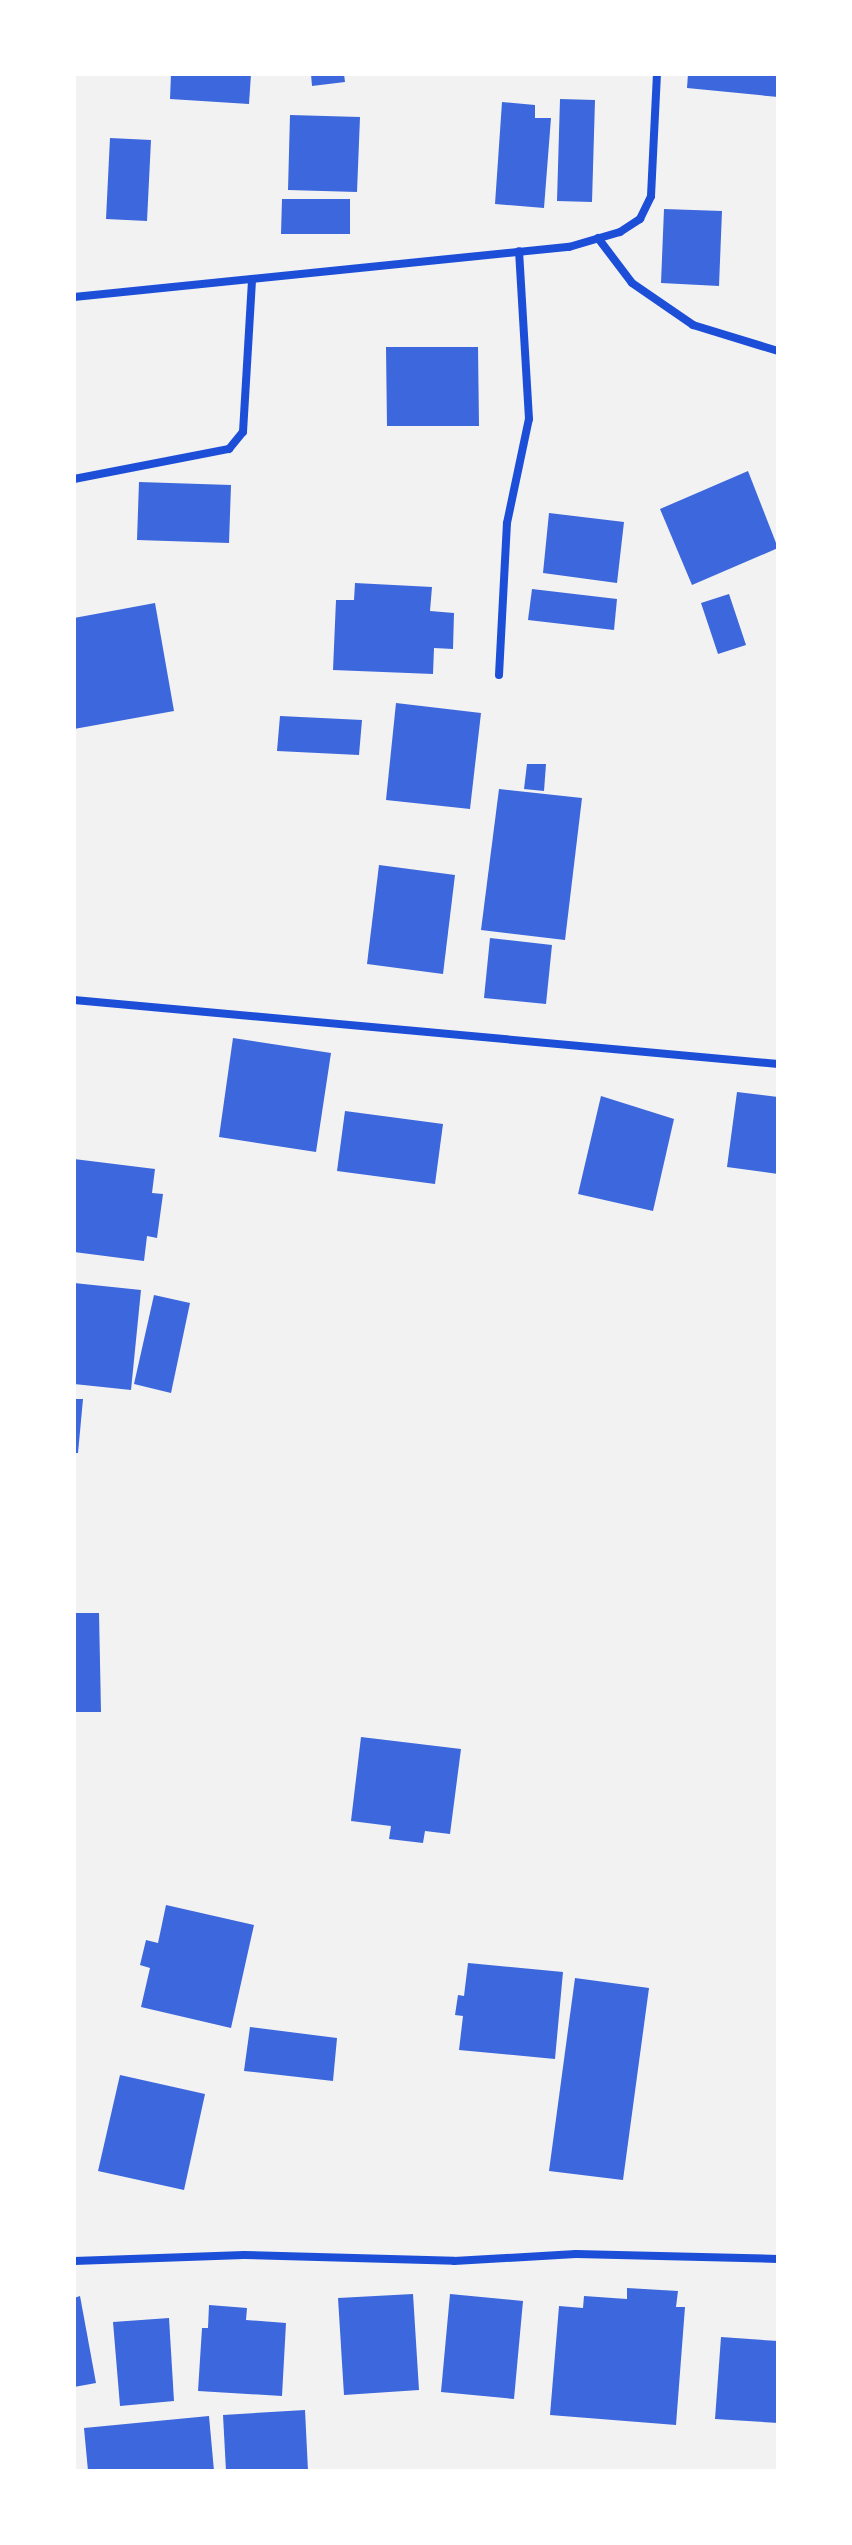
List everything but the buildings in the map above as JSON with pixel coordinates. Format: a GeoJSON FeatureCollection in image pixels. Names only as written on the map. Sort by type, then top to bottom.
{"type":"FeatureCollection","features":[{"type":"Feature","properties":{"kind":"street"},"geometry":{"type":"LineString","coordinates":[[74,297],[519,251],[598,238],[640,219],[651,196],[657,74]]}},
{"type":"Feature","properties":{"kind":"street"},"geometry":{"type":"LineString","coordinates":[[598,238],[632,283],[693,325],[778,351]]}},
{"type":"Feature","properties":{"kind":"street"},"geometry":{"type":"LineString","coordinates":[[499,675],[507,523],[529,419],[519,251]]}},
{"type":"Feature","properties":{"kind":"street"},"geometry":{"type":"LineString","coordinates":[[74,479],[229,449],[243,432],[252,279]]}},
{"type":"Feature","properties":{"kind":"street"},"geometry":{"type":"LineString","coordinates":[[74,1000],[778,1064]]}},
{"type":"Feature","properties":{"kind":"street"},"geometry":{"type":"LineString","coordinates":[[74,2261],[244,2255],[454,2261],[576,2254],[778,2259]]}}]}
